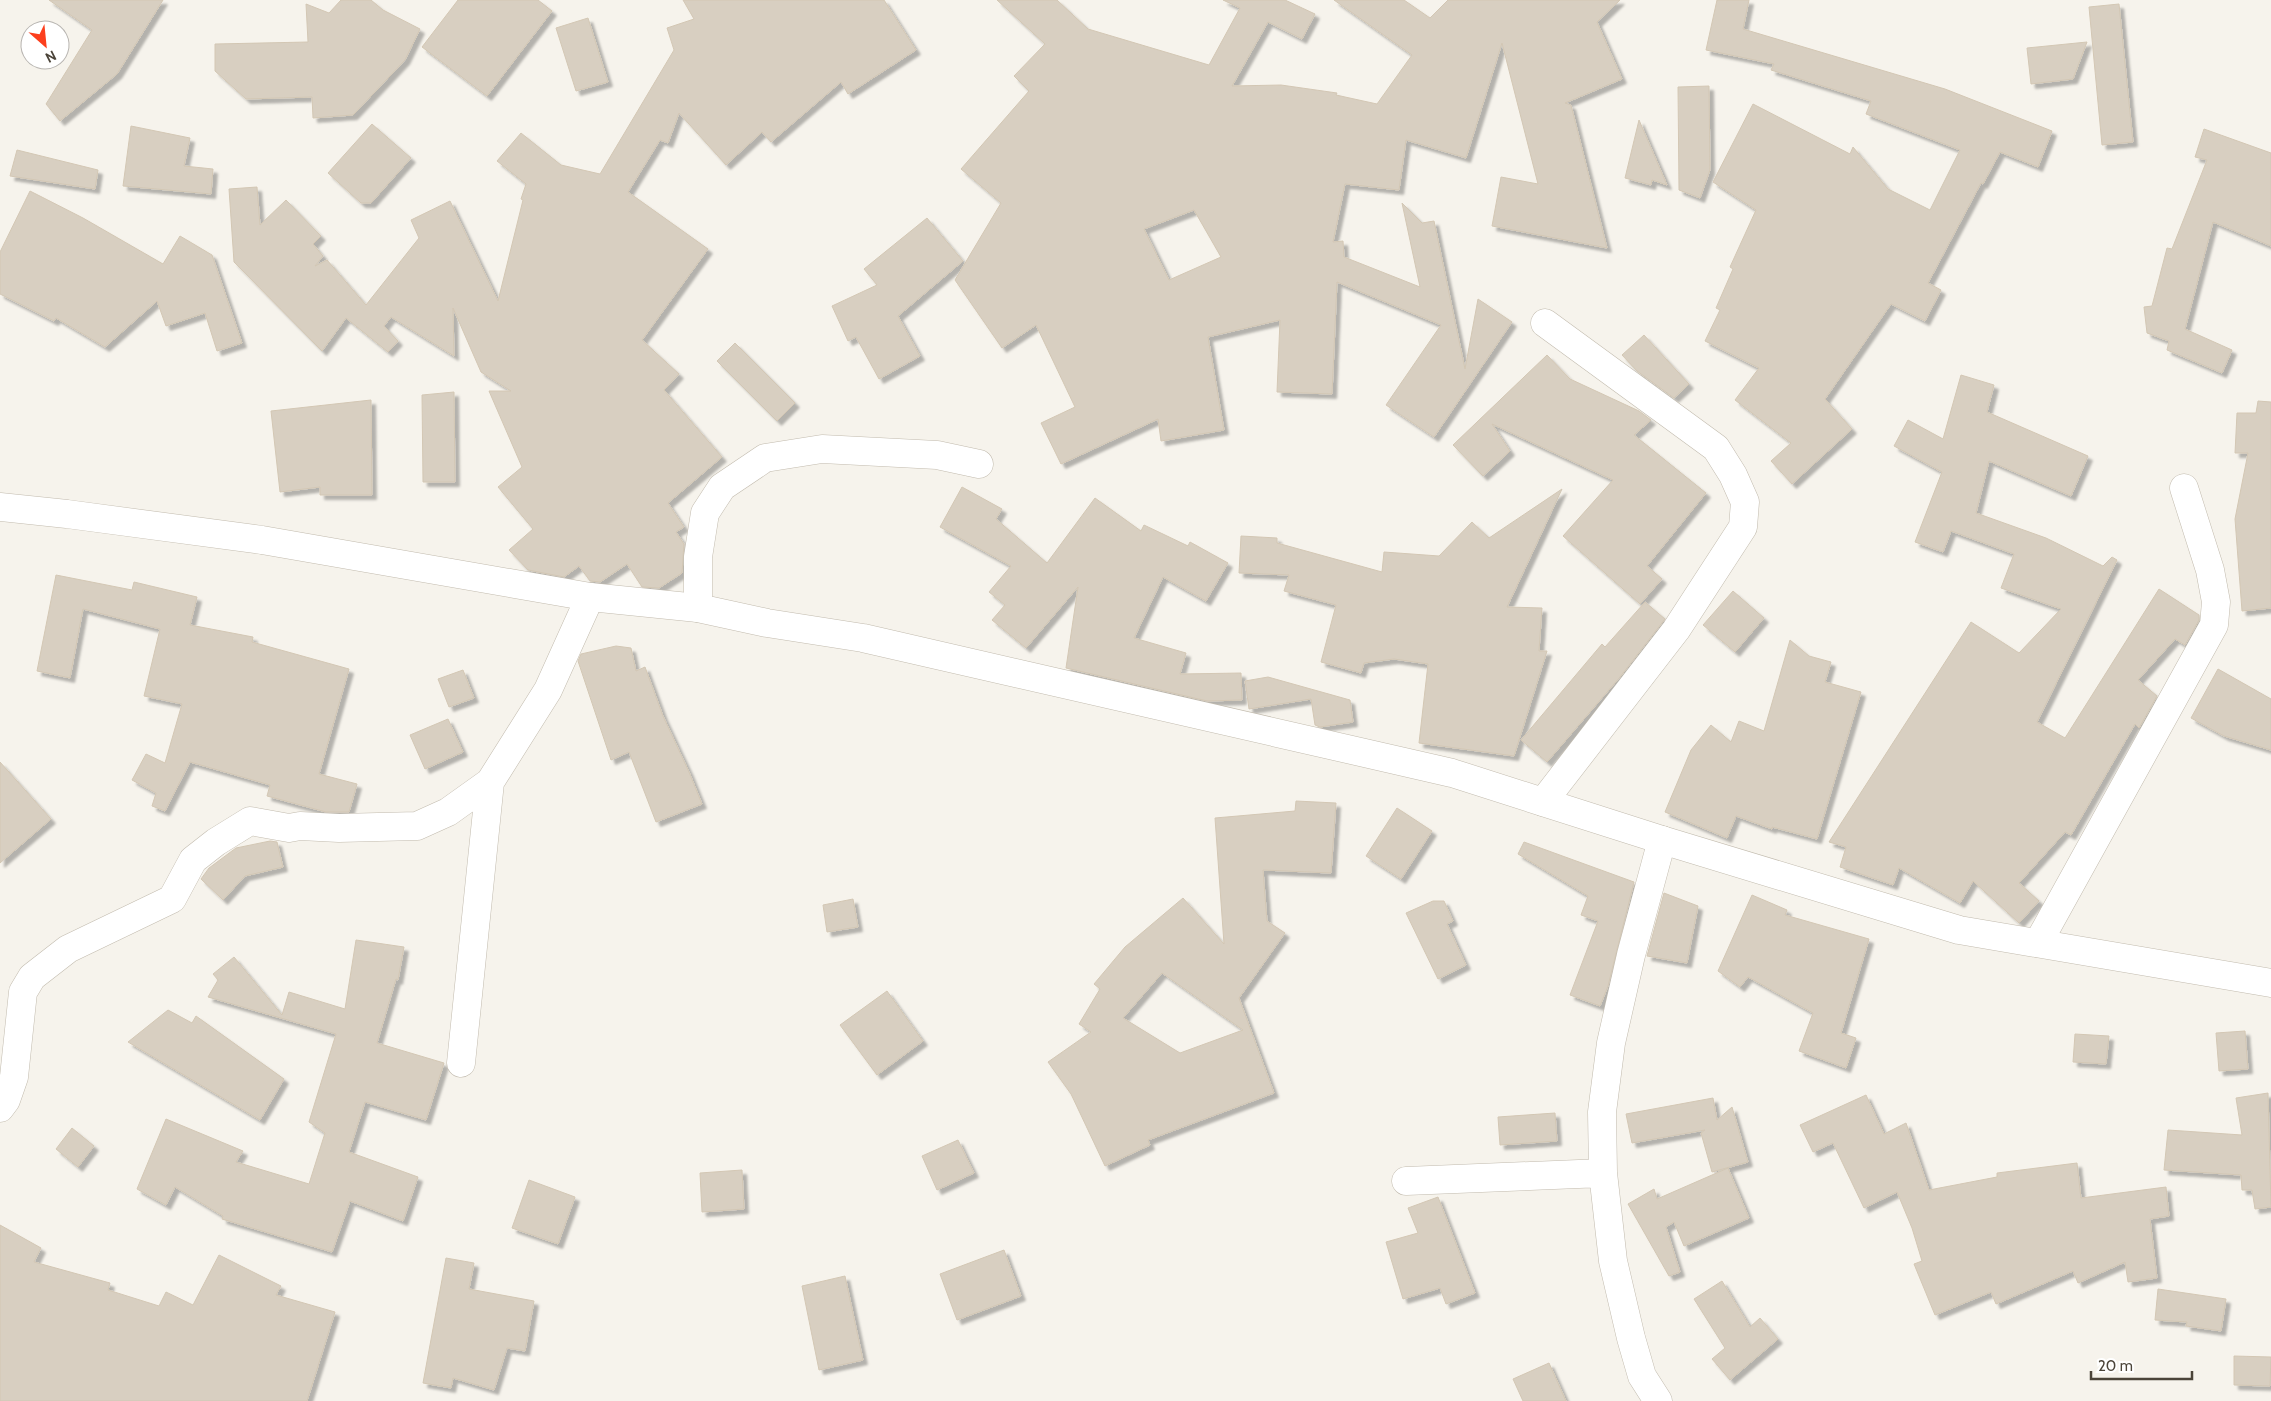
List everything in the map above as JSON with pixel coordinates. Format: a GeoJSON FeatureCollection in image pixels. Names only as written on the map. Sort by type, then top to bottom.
{"type":"FeatureCollection","features":[{"type":"Feature","properties":{"kind":"street"},"geometry":{"type":"LineString","coordinates":[[1543,802],[1676,630],[1743,526],[1745,502],[1733,475],[1716,448],[1545,323]]}},
{"type":"Feature","properties":{"kind":"street"},"geometry":{"type":"LineString","coordinates":[[698,608],[698,557],[705,513],[722,487],[765,458],[822,449],[937,456],[979,464]]}},
{"type":"Feature","properties":{"kind":"street"},"geometry":{"type":"LineString","coordinates":[[2038,943],[2214,625],[2216,602],[2210,570],[2184,488]]}},
{"type":"Feature","properties":{"kind":"street"},"geometry":{"type":"LineString","coordinates":[[0,507],[262,540],[590,597],[698,608],[767,623],[863,638],[1442,771],[1959,930],[2271,983]]}},
{"type":"Feature","properties":{"kind":"street"},"geometry":{"type":"LineString","coordinates":[[0,1108],[6,1100],[14,1077],[23,992],[32,977],[68,949],[172,900],[193,860],[216,842],[250,821],[289,828],[300,826],[339,828],[417,826],[448,812],[490,782],[548,690],[590,597]]}},
{"type":"Feature","properties":{"kind":"street"},"geometry":{"type":"LineString","coordinates":[[461,1063],[490,782]]}},
{"type":"Feature","properties":{"kind":"street"},"geometry":{"type":"LineString","coordinates":[[1658,1401],[1642,1376],[1613,1261],[1603,1173],[1602,1112],[1611,1043],[1662,840]]}},
{"type":"Feature","properties":{"kind":"street"},"geometry":{"type":"LineString","coordinates":[[1406,1181],[1603,1173]]}},
{"type":"Feature","properties":{"kind":"building"},"geometry":{"type":"Polygon","coordinates":[[[49,0],[163,0],[117,74],[60,121],[46,104],[67,70],[70,70],[70,65],[92,30],[49,0]]]}},
{"type":"Feature","properties":{"kind":"building"},"geometry":{"type":"Polygon","coordinates":[[[341,0],[371,0],[383,10],[420,29],[405,60],[353,115],[313,118],[312,97],[246,99],[215,71],[215,44],[308,42],[306,4],[329,13],[341,0]]]}},
{"type":"Feature","properties":{"kind":"building"},"geometry":{"type":"Polygon","coordinates":[[[458,0],[538,0],[552,11],[487,96],[422,47],[458,0]]]}},
{"type":"Feature","properties":{"kind":"building"},"geometry":{"type":"Polygon","coordinates":[[[683,0],[884,0],[916,50],[848,94],[841,82],[771,142],[762,132],[726,165],[679,113],[668,143],[660,140],[628,192],[708,249],[642,340],[679,374],[664,390],[722,457],[668,503],[684,527],[676,532],[684,544],[682,573],[659,588],[642,587],[627,564],[600,582],[590,581],[579,566],[564,577],[528,570],[509,550],[533,529],[498,487],[522,467],[489,391],[511,391],[481,372],[453,308],[454,356],[391,317],[384,326],[398,341],[388,352],[346,318],[322,351],[234,262],[229,189],[257,187],[260,225],[286,200],[321,236],[313,244],[323,256],[315,266],[327,260],[366,305],[419,238],[411,220],[450,201],[498,301],[526,184],[497,161],[521,133],[561,165],[600,174],[674,50],[667,28],[694,19],[683,0]]]}},
{"type":"Feature","properties":{"kind":"building"},"geometry":{"type":"Polygon","coordinates":[[[997,0],[1057,0],[1088,29],[1209,65],[1240,8],[1223,0],[1285,0],[1315,14],[1302,39],[1268,22],[1232,86],[1281,85],[1337,93],[1336,95],[1377,104],[1412,55],[1334,0],[1404,0],[1430,18],[1448,0],[1620,0],[1597,22],[1622,79],[1565,103],[1571,105],[1607,248],[1492,226],[1501,177],[1538,184],[1502,43],[1466,158],[1406,140],[1399,190],[1345,184],[1333,242],[1343,241],[1344,257],[1420,287],[1402,203],[1422,223],[1434,221],[1465,369],[1478,299],[1512,322],[1434,437],[1386,405],[1441,325],[1337,282],[1332,394],[1277,392],[1280,320],[1208,337],[1224,430],[1161,441],[1158,419],[1061,464],[1041,423],[1075,407],[1036,325],[1002,348],[955,280],[1001,203],[961,169],[1029,91],[1014,76],[1045,44],[997,0]],[[1194,210],[1144,229],[1169,280],[1221,257],[1194,210]]]}},
{"type":"Feature","properties":{"kind":"building"},"geometry":{"type":"Polygon","coordinates":[[[1717,0],[1749,0],[1743,29],[1945,89],[2052,131],[2038,167],[2000,152],[1983,184],[1981,183],[1928,283],[1941,290],[1925,321],[1891,304],[1825,399],[1852,429],[1792,484],[1771,461],[1791,443],[1735,400],[1759,368],[1705,341],[1720,310],[1716,308],[1733,269],[1730,267],[1756,210],[1713,182],[1753,104],[1850,154],[1853,147],[1888,189],[1930,210],[1960,150],[1866,114],[1871,101],[1771,70],[1774,64],[1706,50],[1717,0]]]}},
{"type":"Feature","properties":{"kind":"building"},"geometry":{"type":"Polygon","coordinates":[[[2119,4],[2133,142],[2102,145],[2089,7],[2119,4]]]}},
{"type":"Feature","properties":{"kind":"building"},"geometry":{"type":"Polygon","coordinates":[[[588,18],[608,82],[576,91],[556,28],[588,18]]]}},
{"type":"Feature","properties":{"kind":"building"},"geometry":{"type":"Polygon","coordinates":[[[2087,42],[2073,79],[2031,84],[2027,48],[2087,42]]]}},
{"type":"Feature","properties":{"kind":"building"},"geometry":{"type":"Polygon","coordinates":[[[1709,86],[1710,170],[1700,198],[1679,190],[1678,87],[1709,86]]]}},
{"type":"Feature","properties":{"kind":"building"},"geometry":{"type":"Polygon","coordinates":[[[1639,120],[1667,185],[1652,180],[1651,185],[1625,178],[1639,120]]]}},
{"type":"Feature","properties":{"kind":"building"},"geometry":{"type":"Polygon","coordinates":[[[372,124],[411,158],[371,203],[361,203],[328,173],[372,124]]]}},
{"type":"Feature","properties":{"kind":"building"},"geometry":{"type":"Polygon","coordinates":[[[131,126],[190,138],[184,166],[213,169],[211,194],[123,186],[131,126]]]}},
{"type":"Feature","properties":{"kind":"building"},"geometry":{"type":"Polygon","coordinates":[[[2204,129],[2271,153],[2271,246],[2213,222],[2185,329],[2232,350],[2222,373],[2167,350],[2169,341],[2147,333],[2144,307],[2152,306],[2167,248],[2172,249],[2207,160],[2195,157],[2204,129]]]}},
{"type":"Feature","properties":{"kind":"building"},"geometry":{"type":"Polygon","coordinates":[[[17,150],[98,170],[95,189],[10,176],[17,150]]]}},
{"type":"Feature","properties":{"kind":"building"},"geometry":{"type":"Polygon","coordinates":[[[30,191],[83,218],[163,264],[180,236],[212,255],[242,343],[217,351],[205,313],[166,326],[157,301],[105,347],[56,318],[54,321],[0,294],[0,252],[30,191]]]}},
{"type":"Feature","properties":{"kind":"building"},"geometry":{"type":"Polygon","coordinates":[[[927,218],[963,261],[898,316],[920,356],[879,379],[856,337],[848,341],[832,306],[877,285],[864,269],[927,218]]]}},
{"type":"Feature","properties":{"kind":"building"},"geometry":{"type":"Polygon","coordinates":[[[1644,335],[1689,384],[1674,398],[1637,371],[1622,355],[1644,335]]]}},
{"type":"Feature","properties":{"kind":"building"},"geometry":{"type":"Polygon","coordinates":[[[735,343],[795,403],[777,421],[717,361],[735,343]]]}},
{"type":"Feature","properties":{"kind":"building"},"geometry":{"type":"Polygon","coordinates":[[[1547,355],[1570,379],[1639,411],[1651,420],[1634,435],[1706,493],[1647,566],[1662,579],[1640,604],[1563,536],[1613,480],[1492,424],[1510,451],[1483,476],[1453,445],[1547,355]]]}},
{"type":"Feature","properties":{"kind":"building"},"geometry":{"type":"Polygon","coordinates":[[[1961,375],[1994,385],[1987,412],[2088,456],[2071,496],[1989,461],[1976,513],[2046,538],[2103,566],[2112,557],[2117,560],[2037,722],[2065,738],[2159,589],[2199,615],[2199,620],[2185,645],[2175,639],[2138,680],[2157,696],[2139,728],[2135,724],[2071,835],[2065,832],[2019,883],[2039,901],[2019,923],[1973,881],[1960,903],[1899,868],[1893,885],[1840,867],[1846,847],[1829,842],[1971,622],[2019,653],[2061,609],[2001,588],[2014,554],[1951,531],[1943,552],[1915,542],[1942,472],[1894,446],[1908,420],[1943,439],[1961,375]]]}},
{"type":"Feature","properties":{"kind":"building"},"geometry":{"type":"Polygon","coordinates":[[[454,392],[455,482],[423,482],[422,395],[454,392]]]}},
{"type":"Feature","properties":{"kind":"building"},"geometry":{"type":"Polygon","coordinates":[[[371,400],[372,495],[320,495],[320,487],[280,492],[271,411],[371,400]]]}},
{"type":"Feature","properties":{"kind":"building"},"geometry":{"type":"Polygon","coordinates":[[[2258,401],[2271,402],[2271,608],[2242,611],[2235,519],[2248,453],[2235,453],[2237,413],[2256,413],[2258,401]]]}},
{"type":"Feature","properties":{"kind":"building"},"geometry":{"type":"Polygon","coordinates":[[[962,487],[1002,509],[996,519],[1047,563],[1095,498],[1141,531],[1144,525],[1188,546],[1190,542],[1228,563],[1206,601],[1163,577],[1134,638],[1186,653],[1180,674],[1241,673],[1242,700],[1207,701],[1066,668],[1078,587],[1026,648],[992,620],[1005,605],[989,592],[1011,566],[940,527],[962,487]]]}},
{"type":"Feature","properties":{"kind":"building"},"geometry":{"type":"Polygon","coordinates":[[[1562,489],[1507,607],[1542,608],[1539,651],[1547,651],[1514,756],[1419,743],[1428,664],[1394,659],[1364,663],[1361,673],[1321,662],[1336,605],[1284,591],[1289,575],[1239,573],[1241,536],[1277,538],[1277,543],[1382,572],[1384,552],[1439,556],[1472,522],[1489,538],[1562,489]]]}},
{"type":"Feature","properties":{"kind":"building"},"geometry":{"type":"Polygon","coordinates":[[[56,575],[132,590],[134,582],[197,597],[190,625],[253,637],[252,642],[349,669],[319,774],[357,784],[349,812],[326,812],[267,796],[270,785],[190,762],[165,811],[152,806],[156,793],[132,780],[146,754],[165,763],[182,704],[144,696],[160,629],[83,609],[70,678],[37,671],[56,575]]]}},
{"type":"Feature","properties":{"kind":"building"},"geometry":{"type":"Polygon","coordinates":[[[1733,591],[1764,618],[1735,652],[1703,625],[1733,591]]]}},
{"type":"Feature","properties":{"kind":"building"},"geometry":{"type":"Polygon","coordinates":[[[1645,602],[1665,619],[1620,677],[1547,762],[1521,740],[1602,644],[1605,647],[1645,602]]]}},
{"type":"Feature","properties":{"kind":"building"},"geometry":{"type":"Polygon","coordinates":[[[1790,640],[1809,656],[1831,662],[1825,682],[1861,692],[1817,839],[1772,827],[1772,829],[1736,816],[1727,838],[1665,812],[1691,750],[1711,725],[1731,742],[1739,721],[1764,731],[1790,640]]]}},
{"type":"Feature","properties":{"kind":"building"},"geometry":{"type":"Polygon","coordinates":[[[616,646],[631,648],[636,671],[645,667],[663,716],[702,804],[656,822],[629,752],[611,760],[578,661],[581,654],[616,646]]]}},
{"type":"Feature","properties":{"kind":"building"},"geometry":{"type":"Polygon","coordinates":[[[2218,669],[2271,699],[2271,750],[2224,736],[2191,718],[2218,669]]]}},
{"type":"Feature","properties":{"kind":"building"},"geometry":{"type":"Polygon","coordinates":[[[463,670],[474,698],[449,707],[438,679],[463,670]]]}},
{"type":"Feature","properties":{"kind":"building"},"geometry":{"type":"Polygon","coordinates":[[[1268,677],[1350,700],[1353,722],[1320,727],[1315,725],[1311,699],[1249,709],[1245,681],[1268,677]]]}},
{"type":"Feature","properties":{"kind":"building"},"geometry":{"type":"Polygon","coordinates":[[[448,719],[463,752],[425,769],[410,735],[448,719]]]}},
{"type":"Feature","properties":{"kind":"building"},"geometry":{"type":"Polygon","coordinates":[[[0,762],[51,819],[0,863],[0,762]]]}},
{"type":"Feature","properties":{"kind":"building"},"geometry":{"type":"Polygon","coordinates":[[[1296,801],[1336,803],[1331,873],[1263,870],[1267,921],[1285,933],[1239,998],[1274,1093],[1148,1140],[1150,1145],[1105,1166],[1071,1094],[1048,1062],[1091,1032],[1079,1024],[1100,989],[1094,984],[1125,947],[1183,898],[1224,944],[1215,818],[1295,811],[1296,801]],[[1162,973],[1123,1018],[1180,1053],[1243,1030],[1162,973]]]}},
{"type":"Feature","properties":{"kind":"building"},"geometry":{"type":"Polygon","coordinates":[[[1397,808],[1432,831],[1401,879],[1366,856],[1397,808]]]}},
{"type":"Feature","properties":{"kind":"building"},"geometry":{"type":"Polygon","coordinates":[[[270,841],[277,842],[283,867],[245,876],[223,900],[201,879],[209,868],[236,848],[270,841]]]}},
{"type":"Feature","properties":{"kind":"building"},"geometry":{"type":"Polygon","coordinates":[[[1524,842],[1634,882],[1608,986],[1600,1006],[1570,995],[1598,921],[1581,915],[1588,896],[1518,854],[1524,842]]]}},
{"type":"Feature","properties":{"kind":"building"},"geometry":{"type":"Polygon","coordinates":[[[1664,893],[1698,906],[1687,963],[1647,956],[1664,893]]]}},
{"type":"Feature","properties":{"kind":"building"},"geometry":{"type":"Polygon","coordinates":[[[1752,895],[1787,910],[1785,915],[1869,939],[1841,1033],[1856,1038],[1846,1068],[1799,1051],[1813,1013],[1748,977],[1740,987],[1718,971],[1752,895]]]}},
{"type":"Feature","properties":{"kind":"building"},"geometry":{"type":"Polygon","coordinates":[[[853,899],[858,927],[827,932],[823,905],[853,899]]]}},
{"type":"Feature","properties":{"kind":"building"},"geometry":{"type":"Polygon","coordinates":[[[1433,901],[1444,901],[1453,921],[1447,924],[1466,965],[1438,979],[1406,913],[1433,901]]]}},
{"type":"Feature","properties":{"kind":"building"},"geometry":{"type":"Polygon","coordinates":[[[356,940],[404,947],[398,980],[396,979],[377,1043],[444,1063],[426,1120],[365,1102],[349,1152],[418,1177],[403,1221],[350,1201],[332,1252],[222,1219],[223,1216],[175,1187],[166,1205],[137,1189],[166,1119],[243,1151],[236,1162],[309,1184],[325,1133],[309,1122],[336,1034],[208,997],[218,980],[213,974],[234,957],[282,1015],[289,992],[345,1009],[356,940]]]}},
{"type":"Feature","properties":{"kind":"building"},"geometry":{"type":"Polygon","coordinates":[[[887,991],[923,1041],[877,1075],[840,1025],[887,991]]]}},
{"type":"Feature","properties":{"kind":"building"},"geometry":{"type":"Polygon","coordinates":[[[168,1010],[192,1023],[196,1016],[284,1079],[260,1120],[128,1042],[168,1010]]]}},
{"type":"Feature","properties":{"kind":"building"},"geometry":{"type":"Polygon","coordinates":[[[2245,1031],[2248,1069],[2219,1071],[2216,1033],[2245,1031]]]}},
{"type":"Feature","properties":{"kind":"building"},"geometry":{"type":"Polygon","coordinates":[[[2075,1034],[2109,1036],[2106,1064],[2073,1062],[2075,1034]]]}},
{"type":"Feature","properties":{"kind":"building"},"geometry":{"type":"Polygon","coordinates":[[[2268,1093],[2271,1207],[2255,1209],[2252,1190],[2242,1190],[2241,1175],[2164,1170],[2168,1130],[2242,1135],[2236,1098],[2268,1093]]]}},
{"type":"Feature","properties":{"kind":"building"},"geometry":{"type":"Polygon","coordinates":[[[1866,1095],[1884,1134],[1906,1123],[1929,1190],[1997,1177],[1997,1173],[2077,1163],[2081,1198],[2166,1187],[2169,1216],[2150,1219],[2157,1278],[2128,1282],[2125,1262],[2078,1283],[2073,1271],[1996,1304],[1991,1292],[1935,1315],[1914,1264],[1922,1261],[1912,1228],[1897,1192],[1864,1208],[1833,1143],[1813,1152],[1800,1125],[1866,1095]]]}},
{"type":"Feature","properties":{"kind":"building"},"geometry":{"type":"Polygon","coordinates":[[[1713,1098],[1717,1120],[1732,1107],[1748,1162],[1712,1172],[1701,1133],[1705,1130],[1632,1143],[1626,1114],[1713,1098]]]}},
{"type":"Feature","properties":{"kind":"building"},"geometry":{"type":"Polygon","coordinates":[[[1555,1113],[1557,1141],[1500,1145],[1498,1117],[1555,1113]]]}},
{"type":"Feature","properties":{"kind":"building"},"geometry":{"type":"Polygon","coordinates":[[[72,1128],[94,1146],[78,1167],[56,1149],[72,1128]]]}},
{"type":"Feature","properties":{"kind":"building"},"geometry":{"type":"Polygon","coordinates":[[[958,1140],[974,1173],[937,1190],[922,1156],[958,1140]]]}},
{"type":"Feature","properties":{"kind":"building"},"geometry":{"type":"Polygon","coordinates":[[[1728,1168],[1749,1218],[1684,1246],[1674,1222],[1666,1227],[1680,1272],[1669,1276],[1628,1204],[1654,1189],[1657,1199],[1728,1168]]]}},
{"type":"Feature","properties":{"kind":"building"},"geometry":{"type":"Polygon","coordinates":[[[742,1170],[744,1209],[702,1212],[700,1173],[742,1170]]]}},
{"type":"Feature","properties":{"kind":"building"},"geometry":{"type":"Polygon","coordinates":[[[529,1180],[575,1197],[558,1244],[512,1228],[529,1180]]]}},
{"type":"Feature","properties":{"kind":"building"},"geometry":{"type":"Polygon","coordinates":[[[1438,1197],[1475,1293],[1446,1304],[1440,1288],[1403,1299],[1386,1242],[1418,1233],[1408,1208],[1438,1197]]]}},
{"type":"Feature","properties":{"kind":"building"},"geometry":{"type":"Polygon","coordinates":[[[0,1225],[41,1248],[34,1262],[110,1283],[108,1290],[159,1306],[166,1292],[193,1305],[219,1255],[281,1286],[276,1295],[335,1312],[307,1401],[0,1401],[0,1225]]]}},
{"type":"Feature","properties":{"kind":"building"},"geometry":{"type":"Polygon","coordinates":[[[1004,1250],[1021,1296],[957,1320],[940,1274],[1004,1250]]]}},
{"type":"Feature","properties":{"kind":"building"},"geometry":{"type":"Polygon","coordinates":[[[446,1258],[474,1263],[469,1289],[534,1301],[525,1351],[507,1348],[494,1390],[453,1378],[451,1388],[423,1383],[446,1258]]]}},
{"type":"Feature","properties":{"kind":"building"},"geometry":{"type":"Polygon","coordinates":[[[845,1276],[863,1360],[819,1370],[802,1286],[845,1276]]]}},
{"type":"Feature","properties":{"kind":"building"},"geometry":{"type":"Polygon","coordinates":[[[1722,1281],[1750,1327],[1760,1318],[1778,1339],[1730,1380],[1712,1359],[1725,1348],[1694,1299],[1722,1281]]]}},
{"type":"Feature","properties":{"kind":"building"},"geometry":{"type":"Polygon","coordinates":[[[2158,1289],[2226,1299],[2221,1331],[2186,1326],[2187,1322],[2155,1320],[2158,1289]]]}},
{"type":"Feature","properties":{"kind":"building"},"geometry":{"type":"Polygon","coordinates":[[[2234,1356],[2271,1357],[2270,1386],[2234,1385],[2234,1356]]]}},
{"type":"Feature","properties":{"kind":"building"},"geometry":{"type":"Polygon","coordinates":[[[1549,1363],[1566,1401],[1523,1401],[1513,1379],[1549,1363]]]}}]}
